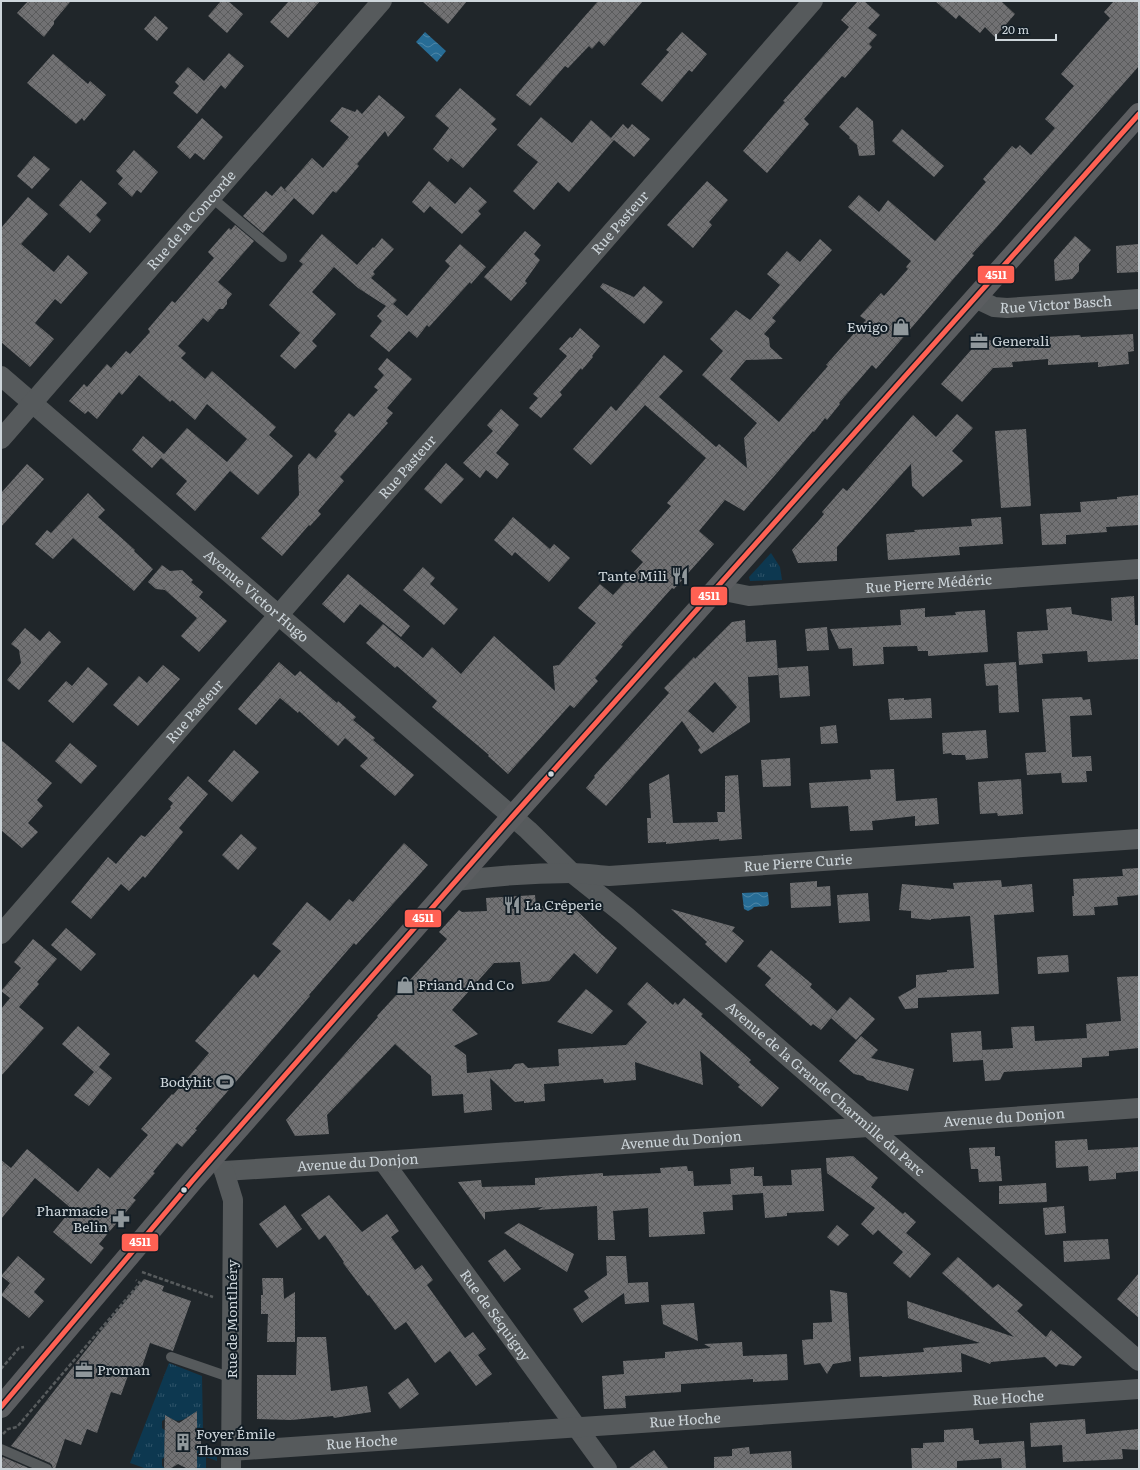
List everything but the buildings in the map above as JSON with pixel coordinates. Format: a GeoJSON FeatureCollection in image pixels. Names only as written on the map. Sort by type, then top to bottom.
{"type":"FeatureCollection","features":[{"type":"Feature","properties":{"kind":"street","name":"Rue de la Concorde"},"geometry":{"type":"LineString","coordinates":[[1,439],[382,1]]}},
{"type":"Feature","properties":{"kind":"street","name":"Rue Pasteur"},"geometry":{"type":"LineString","coordinates":[[1,934],[813,1]]}},
{"type":"Feature","properties":{"kind":"street"},"geometry":{"type":"LineString","coordinates":[[1,1407],[217,1165],[456,881],[512,817],[1139,114]]}},
{"type":"Feature","properties":{"kind":"street","name":"Rue Victor Basch"},"geometry":{"type":"LineString","coordinates":[[975,298],[994,307],[1007,308],[1139,299]]}},
{"type":"Feature","properties":{"kind":"street","name":"Avenue Victor Hugo"},"geometry":{"type":"LineString","coordinates":[[1,376],[512,817]]}},
{"type":"Feature","properties":{"kind":"street","name":"Rue Pierre Médéric"},"geometry":{"type":"LineString","coordinates":[[719,586],[729,592],[749,596],[1139,570]]}},
{"type":"Feature","properties":{"kind":"street","name":"Avenue de la Grande Charmille du Parc"},"geometry":{"type":"LineString","coordinates":[[512,817],[528,830],[572,873],[626,916],[1139,1361]]}},
{"type":"Feature","properties":{"kind":"street","name":"Rue Pierre Curie"},"geometry":{"type":"LineString","coordinates":[[456,881],[572,873],[609,876],[1139,839]]}},
{"type":"Feature","properties":{"kind":"street","name":"Avenue du Donjon"},"geometry":{"type":"LineString","coordinates":[[217,1165],[383,1162],[1139,1108]]}},
{"type":"Feature","properties":{"kind":"street","name":"Rue de Séquigny"},"geometry":{"type":"LineString","coordinates":[[383,1162],[607,1469]]}},
{"type":"Feature","properties":{"kind":"street","name":"Rue de Montlhéry"},"geometry":{"type":"LineString","coordinates":[[217,1165],[233,1200],[231,1460]]}},
{"type":"Feature","properties":{"kind":"street","name":"Rue Hoche"},"geometry":{"type":"LineString","coordinates":[[231,1460],[577,1428],[1139,1389]]}},
{"type":"Feature","properties":{"kind":"lane"},"geometry":{"type":"LineString","coordinates":[[211,197],[282,257]]}},
{"type":"Feature","properties":{"kind":"lane"},"geometry":{"type":"LineString","coordinates":[[171,1357],[232,1378]]}},
{"type":"Feature","properties":{"kind":"lane"},"geometry":{"type":"LineString","coordinates":[[1,1449],[47,1469]]}},
{"type":"Feature","properties":{"kind":"path"},"geometry":{"type":"LineString","coordinates":[[140,1271],[232,1303]]}},
{"type":"Feature","properties":{"kind":"path"},"geometry":{"type":"LineString","coordinates":[[1,1437],[8,1429],[17,1427],[140,1283],[134,1278]]}},
{"type":"Feature","properties":{"kind":"green space"},"geometry":{"type":"Polygon","coordinates":[[[771,553],[780,567],[782,580],[750,581],[749,577],[771,553]]]}},
{"type":"Feature","properties":{"kind":"green space"},"geometry":{"type":"Polygon","coordinates":[[[169,1363],[202,1376],[203,1432],[201,1438],[189,1416],[179,1421],[168,1417],[162,1421],[162,1428],[168,1433],[164,1444],[168,1454],[162,1459],[162,1466],[166,1469],[147,1469],[130,1463],[169,1363]]]}},
{"type":"Feature","properties":{"kind":"green space"},"geometry":{"type":"Polygon","coordinates":[[[201,1446],[207,1452],[217,1452],[217,1461],[206,1457],[206,1469],[197,1469],[197,1451],[201,1446]]]}},
{"type":"Feature","properties":{"kind":"water"},"geometry":{"type":"Polygon","coordinates":[[[425,32],[446,51],[437,62],[416,42],[425,32]]]}},
{"type":"Feature","properties":{"kind":"water"},"geometry":{"type":"Polygon","coordinates":[[[767,892],[769,904],[767,906],[754,907],[748,911],[744,909],[742,893],[767,892]]]}},
{"type":"Feature","properties":{"kind":"transit line","name":"4511"},"geometry":{"type":"LineString","coordinates":[[1,1407],[193,1180],[512,817],[1139,114]]}},
{"type":"Feature","properties":{"kind":"place","name":"Ewigo"},"geometry":{"type":"Point","coordinates":[901,327]}},
{"type":"Feature","properties":{"kind":"place","name":"Generali"},"geometry":{"type":"Point","coordinates":[979,341]}},
{"type":"Feature","properties":{"kind":"place","name":"Tante Mili"},"geometry":{"type":"Point","coordinates":[680,576]}},
{"type":"Feature","properties":{"kind":"place","name":"La Crêperie"},"geometry":{"type":"Point","coordinates":[512,905]}},
{"type":"Feature","properties":{"kind":"place","name":"Friand And Co"},"geometry":{"type":"Point","coordinates":[405,985]}},
{"type":"Feature","properties":{"kind":"place","name":"Bodyhit"},"geometry":{"type":"Point","coordinates":[225,1082]}},
{"type":"Feature","properties":{"kind":"place","name":"Pharmacie Belin"},"geometry":{"type":"Point","coordinates":[121,1219]}},
{"type":"Feature","properties":{"kind":"place","name":"Proman"},"geometry":{"type":"Point","coordinates":[84,1370]}},
{"type":"Feature","properties":{"kind":"place","name":"Foyer Émile Thomas"},"geometry":{"type":"Point","coordinates":[183,1442]}}]}
